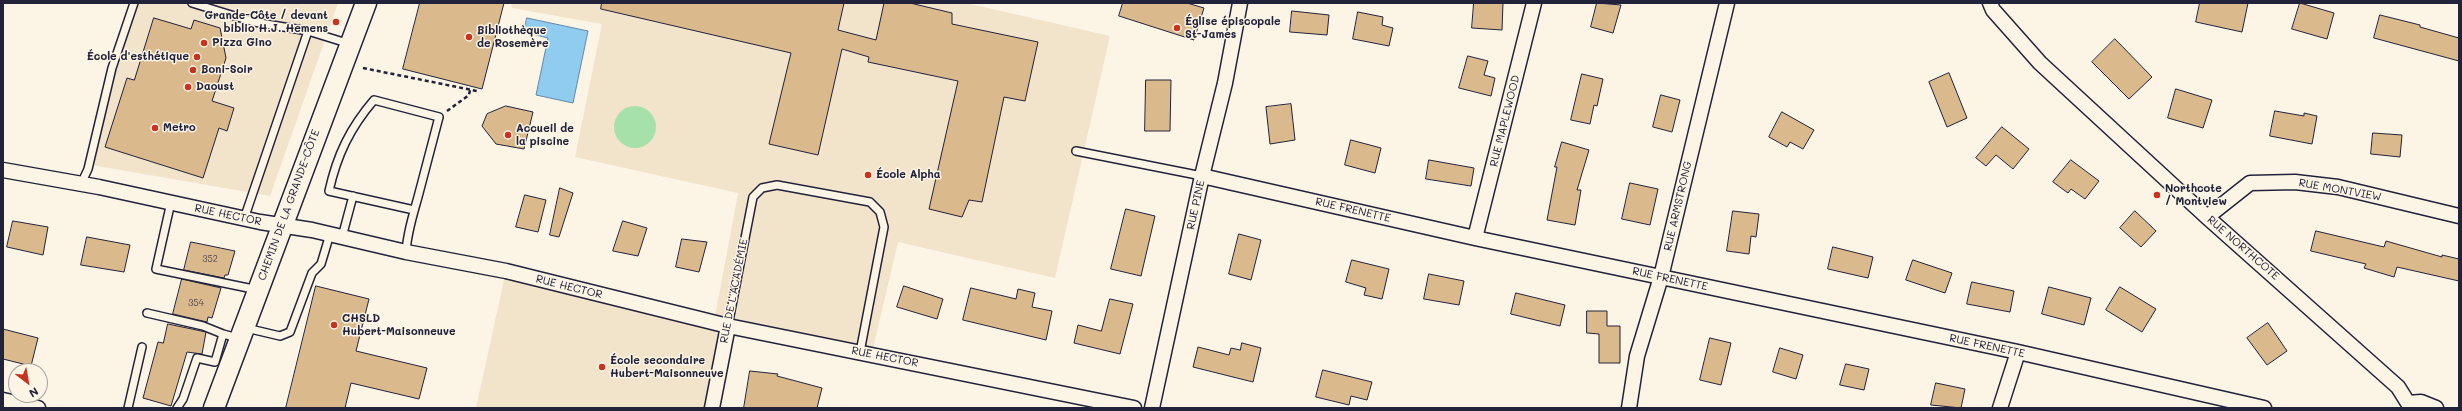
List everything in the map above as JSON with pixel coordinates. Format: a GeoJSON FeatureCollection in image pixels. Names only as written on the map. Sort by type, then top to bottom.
{"type":"FeatureCollection","features":[{"type":"Feature","properties":{"kind":"main road","name":"CHEMIN DE LA GRANDE-CÔTE"},"geometry":{"type":"LineString","coordinates":[[214,408],[222,365],[236,333],[258,290],[366,3]]}},
{"type":"Feature","properties":{"kind":"street","name":"RUE PINE"},"geometry":{"type":"LineString","coordinates":[[1152,408],[1202,176],[1225,83],[1240,3]]}},
{"type":"Feature","properties":{"kind":"street","name":"RUE MAPLEWOOD"},"geometry":{"type":"LineString","coordinates":[[1475,238],[1534,3]]}},
{"type":"Feature","properties":{"kind":"street","name":"RUE ARMSTRONG"},"geometry":{"type":"LineString","coordinates":[[1629,408],[1637,356],[1662,277],[1727,3]]}},
{"type":"Feature","properties":{"kind":"street","name":"RUE NORTHCOTE"},"geometry":{"type":"LineString","coordinates":[[1990,3],[1993,10],[2040,63],[2207,217],[2392,382],[2406,406],[2421,402],[2436,408]]}},
{"type":"Feature","properties":{"kind":"street","name":"RUE HECTOR"},"geometry":{"type":"LineString","coordinates":[[3,170],[171,202],[244,219],[336,236],[406,252],[506,271],[728,326],[1134,408]]}},
{"type":"Feature","properties":{"kind":"street","name":"RUE FRENETTE"},"geometry":{"type":"LineString","coordinates":[[1202,176],[1475,238],[2018,352],[2228,404],[2264,408]]}},
{"type":"Feature","properties":{"kind":"street","name":"RUE MONTVIEW"},"geometry":{"type":"LineString","coordinates":[[2207,217],[2250,183],[2295,182],[2338,188],[2459,216]]}},
{"type":"Feature","properties":{"kind":"street","name":"RUE DE L'ACADÉMIE"},"geometry":{"type":"LineString","coordinates":[[712,408],[728,326]]}},
{"type":"Feature","properties":{"kind":"street"},"geometry":{"type":"LineString","coordinates":[[2000,408],[2018,352]]}},
{"type":"Feature","properties":{"kind":"street"},"geometry":{"type":"LineString","coordinates":[[3,400],[38,408]]}},
{"type":"Feature","properties":{"kind":"lane"},"geometry":{"type":"LineString","coordinates":[[81,184],[88,169],[112,68],[134,3]]}},
{"type":"Feature","properties":{"kind":"lane"},"geometry":{"type":"LineString","coordinates":[[192,3],[254,22],[308,31],[350,44]]}},
{"type":"Feature","properties":{"kind":"lane"},"geometry":{"type":"LineString","coordinates":[[244,219],[308,31]]}},
{"type":"Feature","properties":{"kind":"lane"},"geometry":{"type":"LineString","coordinates":[[406,252],[407,239],[414,210],[439,117],[374,100],[352,129],[341,148],[333,172],[329,191],[414,210]]}},
{"type":"Feature","properties":{"kind":"lane","name":"RUE FRENETTE"},"geometry":{"type":"LineString","coordinates":[[1076,151],[1202,176]]}},
{"type":"Feature","properties":{"kind":"lane","name":"RUE DE L'ACADÉMIE"},"geometry":{"type":"LineString","coordinates":[[728,326],[752,197],[762,188],[777,185],[870,202],[880,212],[884,227],[860,352]]}},
{"type":"Feature","properties":{"kind":"lane"},"geometry":{"type":"LineString","coordinates":[[147,313],[236,333],[280,336],[290,332],[312,273],[321,264],[336,236],[353,196]]}},
{"type":"Feature","properties":{"kind":"lane"},"geometry":{"type":"LineString","coordinates":[[171,202],[156,269],[258,290]]}},
{"type":"Feature","properties":{"kind":"lane"},"geometry":{"type":"LineString","coordinates":[[128,408],[142,347]]}},
{"type":"Feature","properties":{"kind":"lane"},"geometry":{"type":"LineString","coordinates":[[177,408],[183,399],[197,358],[222,365]]}},
{"type":"Feature","properties":{"kind":"path"},"geometry":{"type":"LineString","coordinates":[[363,68],[477,91]]}},
{"type":"Feature","properties":{"kind":"path"},"geometry":{"type":"LineString","coordinates":[[439,117],[469,95],[470,90]]}},
{"type":"Feature","properties":{"kind":"shaded area"},"geometry":{"type":"Polygon","coordinates":[[[133,3],[338,3],[270,196],[86,164],[133,3]]]}},
{"type":"Feature","properties":{"kind":"shaded area","name":"École Alpha"},"geometry":{"type":"Polygon","coordinates":[[[511,3],[966,3],[1110,36],[1055,278],[898,242],[871,357],[728,326],[709,408],[476,408],[506,271],[714,322],[738,193],[575,157],[602,24],[512,8],[511,3]]]}},
{"type":"Feature","properties":{"kind":"green space"},"geometry":{"type":"Polygon","coordinates":[[[635,106],[650,112],[656,127],[650,142],[635,148],[620,142],[614,127],[620,112],[635,106]]]}},
{"type":"Feature","properties":{"kind":"water"},"geometry":{"type":"Polygon","coordinates":[[[527,18],[588,31],[573,103],[536,95],[548,38],[524,32],[527,18]]]}},
{"type":"Feature","properties":{"kind":"building"},"geometry":{"type":"Polygon","coordinates":[[[420,3],[504,3],[482,89],[403,69],[420,3]]]}},
{"type":"Feature","properties":{"kind":"building","name":"École Alpha"},"geometry":{"type":"Polygon","coordinates":[[[602,3],[844,3],[838,30],[876,40],[884,3],[910,3],[952,13],[952,24],[1038,42],[1025,101],[1004,97],[982,202],[969,200],[962,217],[929,209],[958,81],[868,62],[869,57],[842,49],[818,155],[769,144],[791,53],[601,9],[602,3]]]}},
{"type":"Feature","properties":{"kind":"building","name":"Église épiscopale St-James"},"geometry":{"type":"Polygon","coordinates":[[[1123,3],[1187,3],[1204,8],[1194,40],[1119,16],[1123,3]]]}},
{"type":"Feature","properties":{"kind":"building"},"geometry":{"type":"Polygon","coordinates":[[[1474,3],[1503,3],[1502,30],[1472,28],[1474,3]]]}},
{"type":"Feature","properties":{"kind":"building"},"geometry":{"type":"Polygon","coordinates":[[[1597,3],[1621,5],[1613,33],[1591,27],[1597,3]]]}},
{"type":"Feature","properties":{"kind":"building"},"geometry":{"type":"Polygon","coordinates":[[[2200,3],[2248,3],[2242,32],[2196,22],[2200,3]]]}},
{"type":"Feature","properties":{"kind":"building"},"geometry":{"type":"Polygon","coordinates":[[[2300,3],[2334,13],[2327,39],[2292,29],[2300,3]]]}},
{"type":"Feature","properties":{"kind":"building"},"geometry":{"type":"Polygon","coordinates":[[[1292,11],[1329,15],[1327,35],[1290,32],[1292,11]]]}},
{"type":"Feature","properties":{"kind":"building"},"geometry":{"type":"Polygon","coordinates":[[[1358,12],[1383,17],[1382,25],[1393,28],[1389,46],[1353,39],[1358,12]]]}},
{"type":"Feature","properties":{"kind":"building"},"geometry":{"type":"Polygon","coordinates":[[[2380,15],[2420,25],[2420,27],[2459,38],[2459,61],[2374,38],[2380,15]]]}},
{"type":"Feature","properties":{"kind":"building"},"geometry":{"type":"Polygon","coordinates":[[[154,18],[191,29],[194,20],[220,28],[226,58],[212,101],[234,108],[227,131],[219,128],[203,178],[105,147],[127,78],[134,80],[154,18]]]}},
{"type":"Feature","properties":{"kind":"building"},"geometry":{"type":"Polygon","coordinates":[[[2115,39],[2152,77],[2129,99],[2092,62],[2115,39]]]}},
{"type":"Feature","properties":{"kind":"building"},"geometry":{"type":"Polygon","coordinates":[[[1468,56],[1488,61],[1484,75],[1495,78],[1491,96],[1459,88],[1468,56]]]}},
{"type":"Feature","properties":{"kind":"building"},"geometry":{"type":"Polygon","coordinates":[[[1949,73],[1967,118],[1947,127],[1929,82],[1949,73]]]}},
{"type":"Feature","properties":{"kind":"building"},"geometry":{"type":"Polygon","coordinates":[[[1582,74],[1603,79],[1597,106],[1594,105],[1590,124],[1571,120],[1582,74]]]}},
{"type":"Feature","properties":{"kind":"building"},"geometry":{"type":"Polygon","coordinates":[[[1146,80],[1171,80],[1170,131],[1145,131],[1146,80]]]}},
{"type":"Feature","properties":{"kind":"building"},"geometry":{"type":"Polygon","coordinates":[[[2176,89],[2212,100],[2203,128],[2168,118],[2176,89]]]}},
{"type":"Feature","properties":{"kind":"building"},"geometry":{"type":"Polygon","coordinates":[[[1661,95],[1680,100],[1672,132],[1653,127],[1661,95]]]}},
{"type":"Feature","properties":{"kind":"building"},"geometry":{"type":"Polygon","coordinates":[[[1291,104],[1295,140],[1270,144],[1266,107],[1291,104]]]}},
{"type":"Feature","properties":{"kind":"building","name":"Accueil de la piscine"},"geometry":{"type":"Polygon","coordinates":[[[506,106],[533,112],[524,149],[496,144],[482,126],[487,114],[506,106]]]}},
{"type":"Feature","properties":{"kind":"building"},"geometry":{"type":"Polygon","coordinates":[[[2275,111],[2304,116],[2304,113],[2317,116],[2312,144],[2270,136],[2275,111]]]}},
{"type":"Feature","properties":{"kind":"building"},"geometry":{"type":"Polygon","coordinates":[[[1782,112],[1814,130],[1803,149],[1790,142],[1787,147],[1769,137],[1782,112]]]}},
{"type":"Feature","properties":{"kind":"building"},"geometry":{"type":"Polygon","coordinates":[[[2002,127],[2029,149],[2013,169],[1996,155],[1986,166],[1976,158],[2002,127]]]}},
{"type":"Feature","properties":{"kind":"building"},"geometry":{"type":"Polygon","coordinates":[[[2373,133],[2402,135],[2400,157],[2371,154],[2373,133]]]}},
{"type":"Feature","properties":{"kind":"building"},"geometry":{"type":"Polygon","coordinates":[[[1351,140],[1381,148],[1375,173],[1345,165],[1351,140]]]}},
{"type":"Feature","properties":{"kind":"building"},"geometry":{"type":"Polygon","coordinates":[[[1562,142],[1589,150],[1577,190],[1581,190],[1575,225],[1547,220],[1557,167],[1555,167],[1562,142]]]}},
{"type":"Feature","properties":{"kind":"building"},"geometry":{"type":"Polygon","coordinates":[[[1429,160],[1474,168],[1471,186],[1426,179],[1429,160]]]}},
{"type":"Feature","properties":{"kind":"building"},"geometry":{"type":"Polygon","coordinates":[[[2071,160],[2099,181],[2085,199],[2071,189],[2068,193],[2053,182],[2071,160]]]}},
{"type":"Feature","properties":{"kind":"building"},"geometry":{"type":"Polygon","coordinates":[[[1630,183],[1658,189],[1650,225],[1622,219],[1630,183]]]}},
{"type":"Feature","properties":{"kind":"building"},"geometry":{"type":"Polygon","coordinates":[[[560,188],[573,193],[559,237],[550,235],[560,188]]]}},
{"type":"Feature","properties":{"kind":"building"},"geometry":{"type":"Polygon","coordinates":[[[525,195],[546,200],[538,232],[516,227],[525,195]]]}},
{"type":"Feature","properties":{"kind":"building"},"geometry":{"type":"Polygon","coordinates":[[[1126,209],[1155,216],[1141,276],[1111,269],[1126,209]]]}},
{"type":"Feature","properties":{"kind":"building"},"geometry":{"type":"Polygon","coordinates":[[[1733,211],[1759,214],[1756,237],[1751,236],[1749,254],[1727,251],[1733,211]]]}},
{"type":"Feature","properties":{"kind":"building"},"geometry":{"type":"Polygon","coordinates":[[[2135,211],[2156,231],[2141,247],[2120,228],[2135,211]]]}},
{"type":"Feature","properties":{"kind":"building"},"geometry":{"type":"Polygon","coordinates":[[[13,221],[48,227],[43,255],[7,247],[13,221]]]}},
{"type":"Feature","properties":{"kind":"building"},"geometry":{"type":"Polygon","coordinates":[[[623,221],[647,228],[638,256],[613,251],[623,221]]]}},
{"type":"Feature","properties":{"kind":"building"},"geometry":{"type":"Polygon","coordinates":[[[2316,231],[2384,247],[2386,241],[2442,257],[2442,255],[2459,259],[2459,281],[2397,267],[2394,277],[2364,268],[2366,264],[2311,251],[2316,231]]]}},
{"type":"Feature","properties":{"kind":"building"},"geometry":{"type":"Polygon","coordinates":[[[1239,234],[1261,240],[1251,280],[1229,274],[1239,234]]]}},
{"type":"Feature","properties":{"kind":"building"},"geometry":{"type":"Polygon","coordinates":[[[87,237],[130,245],[124,272],[81,265],[87,237]]]}},
{"type":"Feature","properties":{"kind":"building"},"geometry":{"type":"Polygon","coordinates":[[[682,239],[707,242],[699,272],[676,267],[682,239]]]}},
{"type":"Feature","properties":{"kind":"building"},"geometry":{"type":"Polygon","coordinates":[[[191,242],[235,251],[228,275],[225,275],[224,278],[184,270],[191,242]]]}},
{"type":"Feature","properties":{"kind":"building"},"geometry":{"type":"Polygon","coordinates":[[[1833,247],[1873,257],[1868,278],[1828,269],[1833,247]]]}},
{"type":"Feature","properties":{"kind":"building"},"geometry":{"type":"Polygon","coordinates":[[[1352,260],[1389,269],[1382,299],[1364,295],[1366,288],[1346,282],[1352,260]]]}},
{"type":"Feature","properties":{"kind":"building"},"geometry":{"type":"Polygon","coordinates":[[[1913,260],[1952,273],[1945,293],[1906,280],[1913,260]]]}},
{"type":"Feature","properties":{"kind":"building"},"geometry":{"type":"Polygon","coordinates":[[[1429,274],[1464,281],[1459,305],[1424,299],[1429,274]]]}},
{"type":"Feature","properties":{"kind":"building"},"geometry":{"type":"Polygon","coordinates":[[[182,279],[221,288],[212,318],[208,317],[207,322],[173,314],[182,279]]]}},
{"type":"Feature","properties":{"kind":"building"},"geometry":{"type":"Polygon","coordinates":[[[1972,282],[2014,291],[2010,312],[1967,304],[1972,282]]]}},
{"type":"Feature","properties":{"kind":"building","name":"CHSLD Hubert-Maisonneuve"},"geometry":{"type":"Polygon","coordinates":[[[316,286],[369,299],[356,351],[427,368],[419,399],[351,383],[345,408],[286,408],[316,286]]]}},
{"type":"Feature","properties":{"kind":"building"},"geometry":{"type":"Polygon","coordinates":[[[904,286],[943,299],[937,319],[897,307],[904,286]]]}},
{"type":"Feature","properties":{"kind":"building"},"geometry":{"type":"Polygon","coordinates":[[[2049,287],[2091,298],[2084,325],[2042,314],[2049,287]]]}},
{"type":"Feature","properties":{"kind":"building"},"geometry":{"type":"Polygon","coordinates":[[[2120,287],[2156,309],[2142,332],[2106,310],[2120,287]]]}},
{"type":"Feature","properties":{"kind":"building"},"geometry":{"type":"Polygon","coordinates":[[[971,288],[1016,299],[1018,289],[1035,293],[1032,307],[1052,311],[1046,340],[963,320],[971,288]]]}},
{"type":"Feature","properties":{"kind":"building"},"geometry":{"type":"Polygon","coordinates":[[[1516,293],[1565,305],[1560,326],[1511,314],[1516,293]]]}},
{"type":"Feature","properties":{"kind":"building"},"geometry":{"type":"Polygon","coordinates":[[[1110,299],[1133,304],[1120,354],[1074,343],[1078,325],[1101,331],[1110,299]]]}},
{"type":"Feature","properties":{"kind":"building"},"geometry":{"type":"Polygon","coordinates":[[[1587,311],[1607,311],[1607,326],[1620,326],[1620,363],[1599,363],[1599,334],[1587,333],[1587,311]]]}},
{"type":"Feature","properties":{"kind":"building"},"geometry":{"type":"Polygon","coordinates":[[[2268,323],[2287,351],[2267,365],[2247,338],[2268,323]]]}},
{"type":"Feature","properties":{"kind":"building"},"geometry":{"type":"Polygon","coordinates":[[[168,324],[206,332],[202,354],[187,352],[171,406],[143,398],[158,342],[163,343],[168,324]]]}},
{"type":"Feature","properties":{"kind":"building"},"geometry":{"type":"Polygon","coordinates":[[[3,329],[38,338],[32,363],[19,363],[3,359],[3,329]]]}},
{"type":"Feature","properties":{"kind":"building"},"geometry":{"type":"Polygon","coordinates":[[[1710,338],[1731,343],[1721,385],[1700,380],[1710,338]]]}},
{"type":"Feature","properties":{"kind":"building"},"geometry":{"type":"Polygon","coordinates":[[[1242,343],[1261,348],[1253,382],[1193,367],[1198,347],[1229,355],[1231,348],[1240,350],[1242,343]]]}},
{"type":"Feature","properties":{"kind":"building"},"geometry":{"type":"Polygon","coordinates":[[[1780,348],[1803,355],[1796,379],[1773,372],[1780,348]]]}},
{"type":"Feature","properties":{"kind":"building"},"geometry":{"type":"Polygon","coordinates":[[[1846,364],[1869,369],[1864,390],[1840,385],[1846,364]]]}},
{"type":"Feature","properties":{"kind":"building"},"geometry":{"type":"Polygon","coordinates":[[[1323,370],[1372,382],[1367,400],[1351,396],[1349,405],[1316,397],[1323,370]]]}},
{"type":"Feature","properties":{"kind":"building"},"geometry":{"type":"Polygon","coordinates":[[[750,371],[778,374],[777,376],[822,388],[817,408],[744,408],[750,371]]]}},
{"type":"Feature","properties":{"kind":"building"},"geometry":{"type":"Polygon","coordinates":[[[1936,383],[1965,389],[1961,408],[1931,405],[1936,383]]]}},
{"type":"Feature","properties":{"kind":"place","name":"Grande-Côte / devant biblio H.J. Hemens"},"geometry":{"type":"Point","coordinates":[336,22]}},
{"type":"Feature","properties":{"kind":"place","name":"Église épiscopale St-James"},"geometry":{"type":"Point","coordinates":[1177,28]}},
{"type":"Feature","properties":{"kind":"place","name":"Bibliothèque de Rosemère"},"geometry":{"type":"Point","coordinates":[469,37]}},
{"type":"Feature","properties":{"kind":"place","name":"Pizza Gino"},"geometry":{"type":"Point","coordinates":[204,43]}},
{"type":"Feature","properties":{"kind":"place","name":"École d'esthétique"},"geometry":{"type":"Point","coordinates":[197,57]}},
{"type":"Feature","properties":{"kind":"place","name":"Boni-Soir"},"geometry":{"type":"Point","coordinates":[193,70]}},
{"type":"Feature","properties":{"kind":"place","name":"Daoust"},"geometry":{"type":"Point","coordinates":[188,87]}},
{"type":"Feature","properties":{"kind":"place","name":"Metro"},"geometry":{"type":"Point","coordinates":[155,128]}},
{"type":"Feature","properties":{"kind":"place","name":"Accueil de la piscine"},"geometry":{"type":"Point","coordinates":[508,135]}},
{"type":"Feature","properties":{"kind":"place","name":"École Alpha"},"geometry":{"type":"Point","coordinates":[868,175]}},
{"type":"Feature","properties":{"kind":"place","name":"Northcote / Montview"},"geometry":{"type":"Point","coordinates":[2157,195]}},
{"type":"Feature","properties":{"kind":"place","name":"CHSLD Hubert-Maisonneuve"},"geometry":{"type":"Point","coordinates":[334,325]}},
{"type":"Feature","properties":{"kind":"place","name":"École secondaire Hubert-Maisonneuve"},"geometry":{"type":"Point","coordinates":[602,367]}}]}
